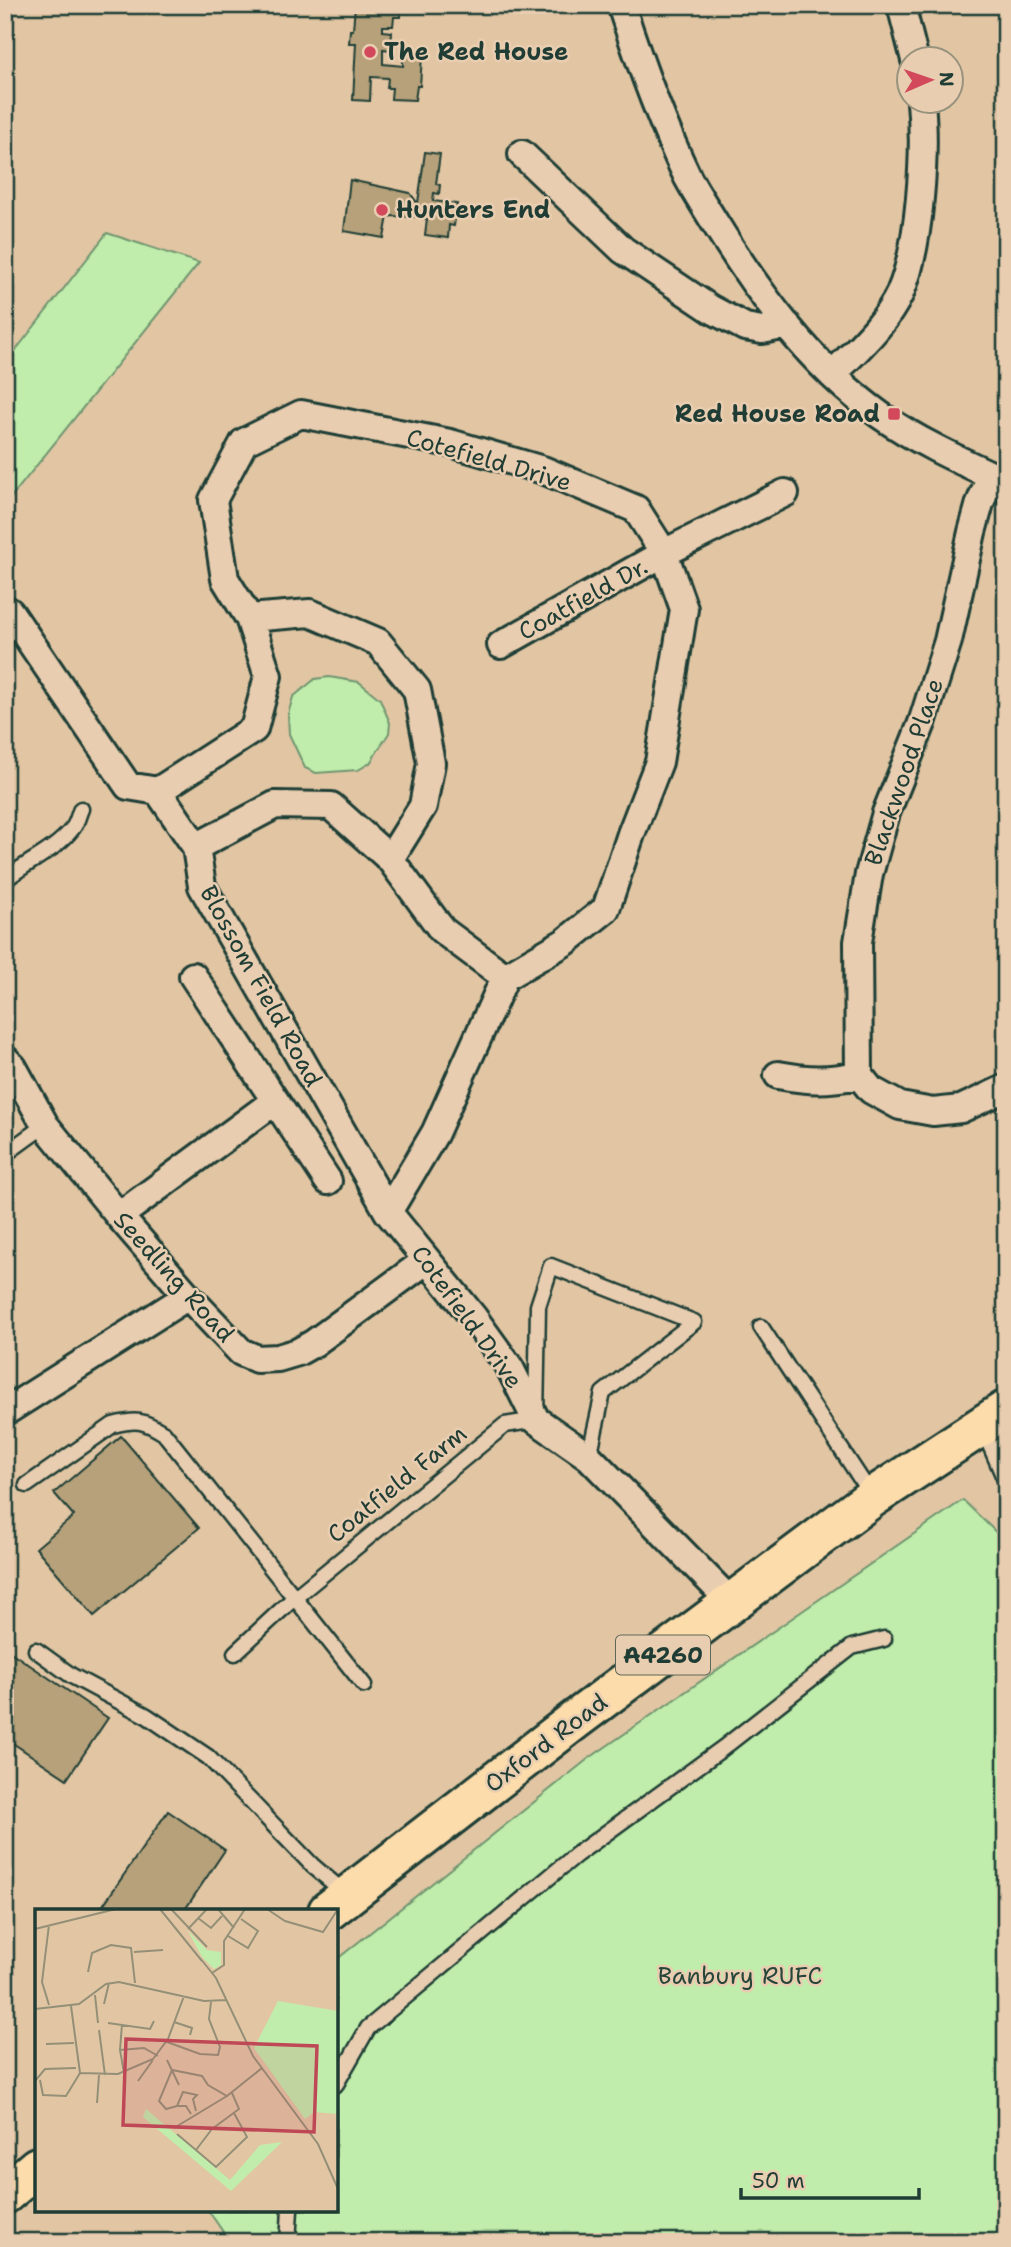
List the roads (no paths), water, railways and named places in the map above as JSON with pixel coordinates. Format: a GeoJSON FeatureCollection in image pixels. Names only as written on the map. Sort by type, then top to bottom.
{"type":"FeatureCollection","features":[{"type":"Feature","properties":{"kind":"main road","name":"Oxford Road"},"geometry":{"type":"LineString","coordinates":[[338,1903],[575,1720],[873,1497],[993,1417]]}},
{"type":"Feature","properties":{"kind":"main road"},"geometry":{"type":"LineString","coordinates":[[5,2193],[35,2169]]}},
{"type":"Feature","properties":{"kind":"street"},"geometry":{"type":"LineString","coordinates":[[621,5],[646,82],[689,179],[735,255],[787,326],[832,376],[880,415],[924,442],[999,479]]}},
{"type":"Feature","properties":{"kind":"street"},"geometry":{"type":"LineString","coordinates":[[901,5],[911,46]]}},
{"type":"Feature","properties":{"kind":"street"},"geometry":{"type":"LineString","coordinates":[[832,376],[881,323],[899,293],[911,260],[922,169],[921,116]]}},
{"type":"Feature","properties":{"kind":"street"},"geometry":{"type":"LineString","coordinates":[[522,154],[622,250],[711,309],[745,327],[762,330],[787,326]]}},
{"type":"Feature","properties":{"kind":"street","name":"Cotefield Drive"},"geometry":{"type":"LineString","coordinates":[[158,791],[254,729],[268,676],[249,618],[225,579],[213,500],[244,442],[301,414],[450,443],[543,470],[636,509],[664,553],[684,609],[659,762],[606,909],[565,942],[505,978]]}},
{"type":"Feature","properties":{"kind":"street","name":"Blackwood Place"},"geometry":{"type":"LineString","coordinates":[[859,1075],[858,942],[869,874],[886,813],[922,723],[948,641],[980,503],[999,479]]}},
{"type":"Feature","properties":{"kind":"street","name":"Coatfield Dr."},"geometry":{"type":"LineString","coordinates":[[502,645],[664,553],[785,493]]}},
{"type":"Feature","properties":{"kind":"street"},"geometry":{"type":"LineString","coordinates":[[5,609],[10,612],[128,786],[158,791]]}},
{"type":"Feature","properties":{"kind":"street"},"geometry":{"type":"LineString","coordinates":[[249,618],[310,613],[378,642],[417,690],[431,763],[423,806],[390,859]]}},
{"type":"Feature","properties":{"kind":"street","name":"Blossom Field Road"},"geometry":{"type":"LineString","coordinates":[[158,791],[196,847],[202,886],[388,1212]]}},
{"type":"Feature","properties":{"kind":"street"},"geometry":{"type":"LineString","coordinates":[[196,847],[275,806],[331,806],[390,859],[442,930],[505,978],[435,1133],[388,1212]]}},
{"type":"Feature","properties":{"kind":"street"},"geometry":{"type":"LineString","coordinates":[[193,976],[328,1181]]}},
{"type":"Feature","properties":{"kind":"street","name":"Seedling Road"},"geometry":{"type":"LineString","coordinates":[[5,1059],[13,1067],[45,1125],[188,1296],[241,1352],[257,1359],[278,1358],[298,1352],[427,1260]]}},
{"type":"Feature","properties":{"kind":"street"},"geometry":{"type":"LineString","coordinates":[[778,1075],[827,1081],[859,1075],[871,1090],[900,1106],[933,1112],[961,1109],[1006,1088]]}},
{"type":"Feature","properties":{"kind":"street"},"geometry":{"type":"LineString","coordinates":[[119,1216],[275,1101]]}},
{"type":"Feature","properties":{"kind":"street","name":"Cotefield Drive"},"geometry":{"type":"LineString","coordinates":[[388,1212],[474,1318],[510,1368],[536,1420],[589,1457],[732,1604]]}},
{"type":"Feature","properties":{"kind":"street"},"geometry":{"type":"LineString","coordinates":[[5,1412],[188,1296]]}},
{"type":"Feature","properties":{"kind":"lane"},"geometry":{"type":"LineString","coordinates":[[5,880],[55,845],[74,828],[81,809]]}},
{"type":"Feature","properties":{"kind":"lane"},"geometry":{"type":"LineString","coordinates":[[5,1154],[45,1125]]}},
{"type":"Feature","properties":{"kind":"lane"},"geometry":{"type":"LineString","coordinates":[[536,1420],[538,1306],[551,1266],[694,1322],[603,1393],[589,1457]]}},
{"type":"Feature","properties":{"kind":"lane"},"geometry":{"type":"LineString","coordinates":[[761,1327],[873,1497]]}},
{"type":"Feature","properties":{"kind":"lane"},"geometry":{"type":"LineString","coordinates":[[993,1417],[1006,1482]]}},
{"type":"Feature","properties":{"kind":"lane","name":"Coatfield Farm"},"geometry":{"type":"LineString","coordinates":[[235,1653],[294,1598],[505,1426],[536,1420]]}},
{"type":"Feature","properties":{"kind":"lane"},"geometry":{"type":"LineString","coordinates":[[27,1485],[113,1425],[128,1421],[145,1421],[164,1433],[364,1685]]}},
{"type":"Feature","properties":{"kind":"lane"},"geometry":{"type":"LineString","coordinates":[[338,2081],[369,2028],[576,1855],[723,1748],[852,1647],[884,1639]]}},
{"type":"Feature","properties":{"kind":"lane"},"geometry":{"type":"LineString","coordinates":[[36,1650],[72,1676],[147,1716],[208,1757],[313,1866],[338,1903]]}},
{"type":"Feature","properties":{"kind":"lane"},"geometry":{"type":"LineString","coordinates":[[288,2242],[290,2212]]}},
{"type":"Feature","properties":{"kind":"place","name":"The Red House"},"geometry":{"type":"Point","coordinates":[370,52]}},
{"type":"Feature","properties":{"kind":"place","name":"Hunters End"},"geometry":{"type":"Point","coordinates":[382,210]}},
{"type":"Feature","properties":{"kind":"place","name":"Red House Road"},"geometry":{"type":"Point","coordinates":[894,414]}},
{"type":"Feature","properties":{"kind":"park label","name":"Banbury RUFC"},"geometry":{"type":"Point","coordinates":[740,1976]}}]}
